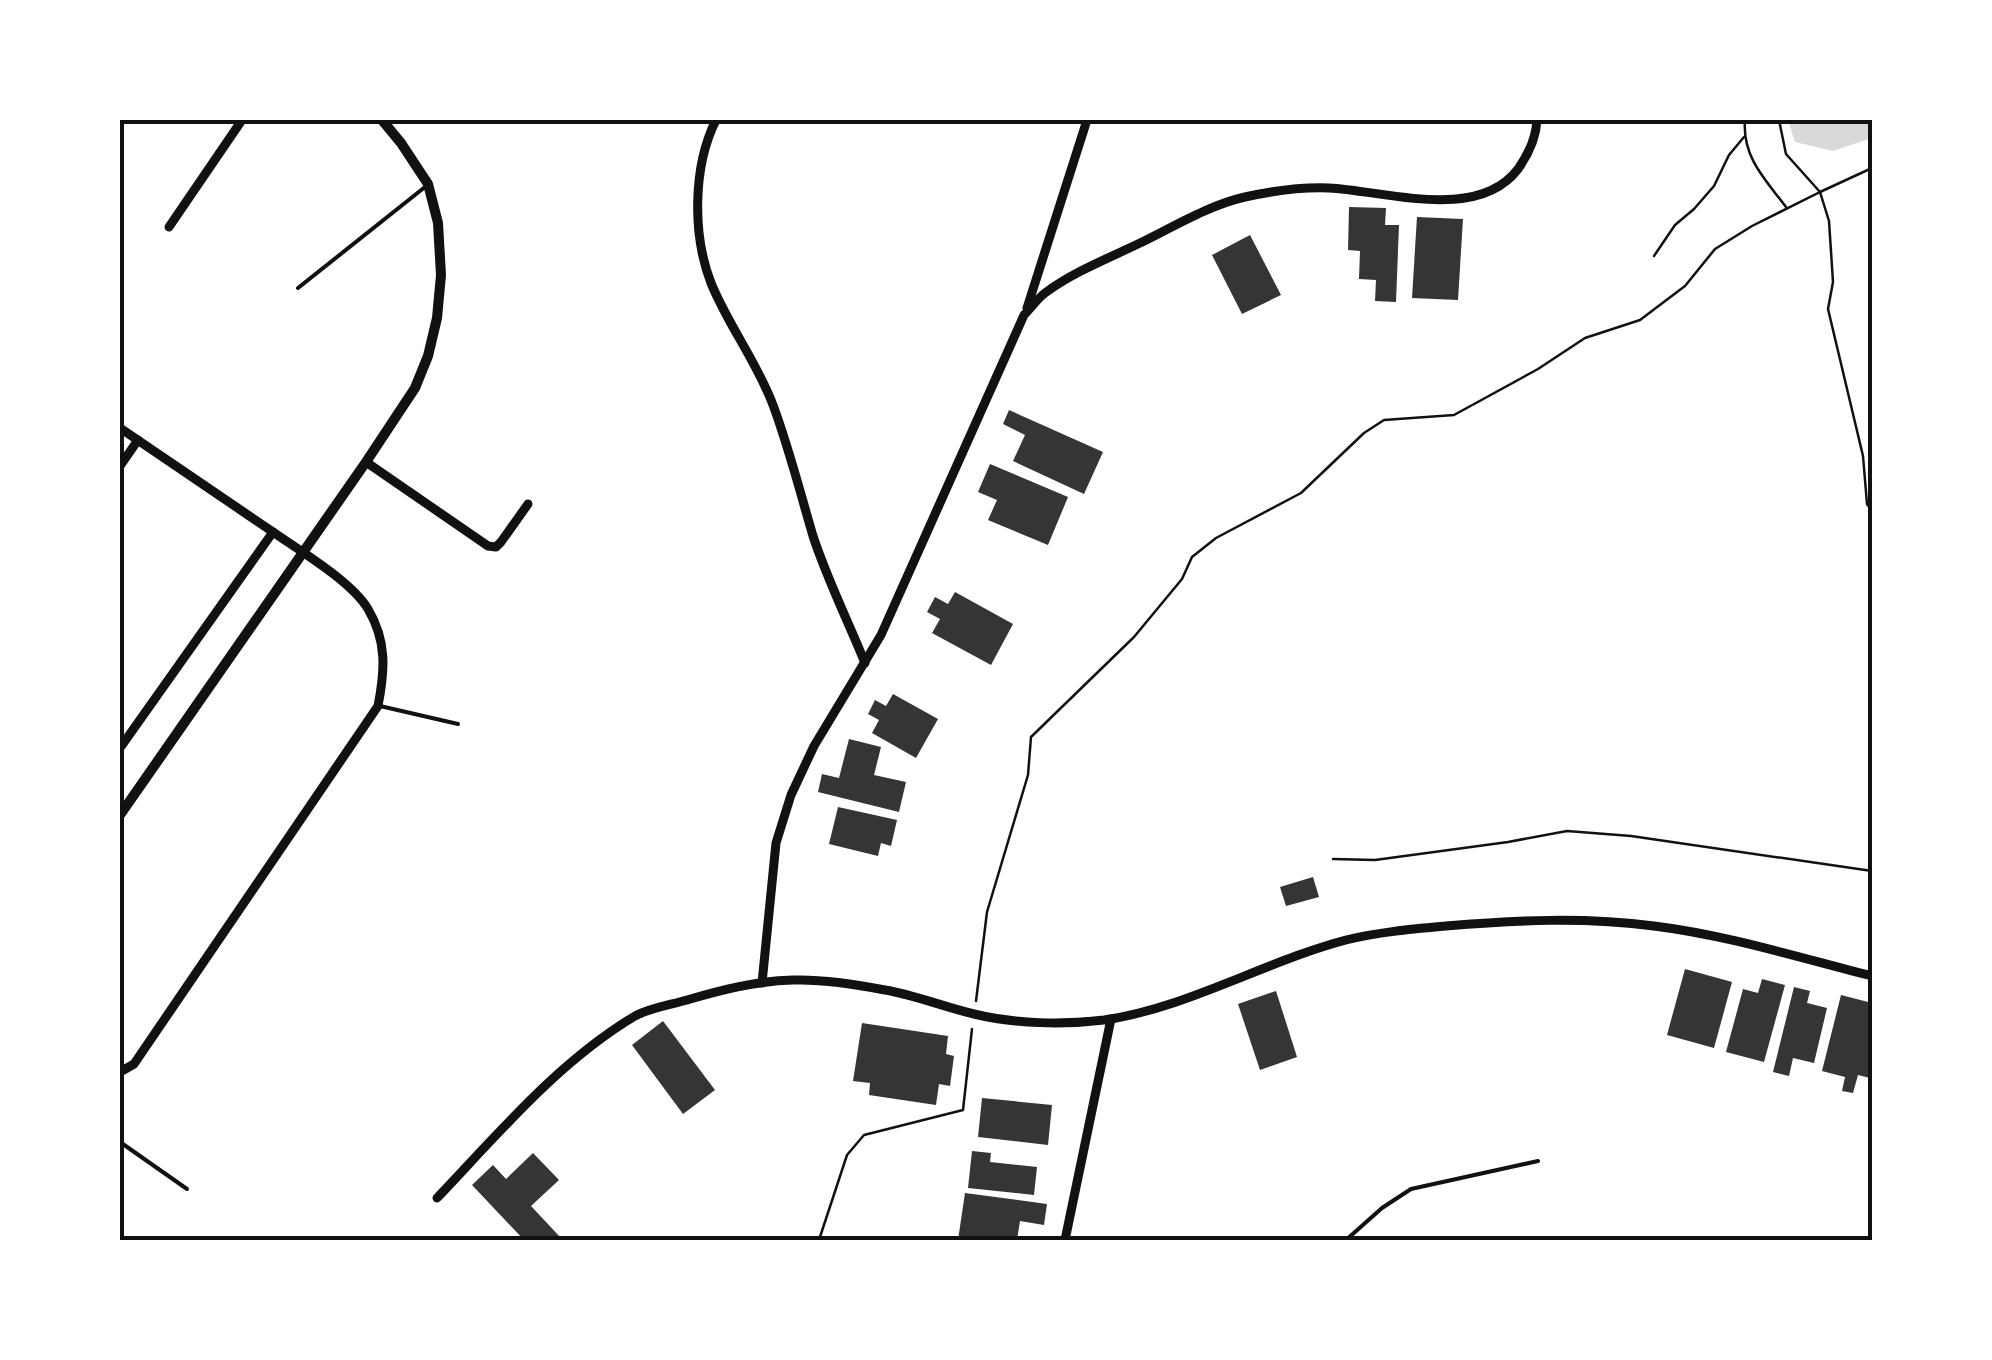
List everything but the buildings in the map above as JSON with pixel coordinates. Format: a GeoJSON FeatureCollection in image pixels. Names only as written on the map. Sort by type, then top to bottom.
{"type":"FeatureCollection","features":[{"type":"Feature","properties":{"kind":"street"},"geometry":{"type":"LineString","coordinates":[[169,226],[242,120]]}},
{"type":"Feature","properties":{"kind":"street"},"geometry":{"type":"LineString","coordinates":[[120,816],[366,462],[415,388],[428,356],[441,275],[438,222],[428,184],[382,120]]}},
{"type":"Feature","properties":{"kind":"street"},"geometry":{"type":"LineString","coordinates":[[716,120],[706,140],[696,200],[710,282],[769,393],[814,539],[865,663]]}},
{"type":"Feature","properties":{"kind":"street"},"geometry":{"type":"LineString","coordinates":[[762,983],[776,843],[791,795],[814,746],[881,635],[1024,316],[1086,120]]}},
{"type":"Feature","properties":{"kind":"street"},"geometry":{"type":"LineString","coordinates":[[1024,316],[1043,294],[1086,269],[1198,214],[1241,198],[1326,188],[1436,201],[1461,200],[1489,191],[1510,180],[1527,157],[1537,120]]}},
{"type":"Feature","properties":{"kind":"street"},"geometry":{"type":"LineString","coordinates":[[120,428],[303,552],[357,594],[368,609],[384,652],[378,706],[134,1064],[120,1072]]}},
{"type":"Feature","properties":{"kind":"street"},"geometry":{"type":"LineString","coordinates":[[120,466],[138,440]]}},
{"type":"Feature","properties":{"kind":"street"},"geometry":{"type":"LineString","coordinates":[[366,462],[488,546],[500,542],[528,504]]}},
{"type":"Feature","properties":{"kind":"street"},"geometry":{"type":"LineString","coordinates":[[120,748],[272,532]]}},
{"type":"Feature","properties":{"kind":"street"},"geometry":{"type":"LineString","coordinates":[[436,1198],[536,1094],[638,1014],[735,986],[794,980],[842,983],[928,999],[974,1014],[1026,1021],[1082,1022],[1111,1019],[1199,994],[1347,940],[1502,921],[1585,920],[1655,926],[1872,976]]}},
{"type":"Feature","properties":{"kind":"street"},"geometry":{"type":"LineString","coordinates":[[1065,1240],[1111,1019]]}},
{"type":"Feature","properties":{"kind":"lane"},"geometry":{"type":"LineString","coordinates":[[298,288],[428,184]]}},
{"type":"Feature","properties":{"kind":"lane"},"geometry":{"type":"LineString","coordinates":[[378,706],[458,724]]}},
{"type":"Feature","properties":{"kind":"lane"},"geometry":{"type":"LineString","coordinates":[[120,1142],[187,1189]]}},
{"type":"Feature","properties":{"kind":"lane"},"geometry":{"type":"LineString","coordinates":[[1346,1240],[1411,1189],[1538,1160]]}},
{"type":"Feature","properties":{"kind":"path"},"geometry":{"type":"LineString","coordinates":[[1746,120],[1744,137],[1756,168],[1786,208]]}},
{"type":"Feature","properties":{"kind":"path"},"geometry":{"type":"LineString","coordinates":[[1778,120],[1786,154],[1820,192],[1829,221],[1833,282],[1828,308],[1863,456],[1867,504],[1872,511]]}},
{"type":"Feature","properties":{"kind":"path"},"geometry":{"type":"LineString","coordinates":[[1654,256],[1675,225],[1714,186],[1729,155],[1744,137]]}},
{"type":"Feature","properties":{"kind":"path"},"geometry":{"type":"LineString","coordinates":[[819,1240],[848,1155],[864,1136],[963,1110],[987,912],[1028,775],[1031,737],[1134,636],[1182,579],[1192,557],[1216,538],[1301,493],[1364,433],[1384,420],[1454,415],[1585,338],[1640,320],[1686,286],[1715,249],[1786,208],[1872,168]]}},
{"type":"Feature","properties":{"kind":"path"},"geometry":{"type":"LineString","coordinates":[[1333,860],[1375,860],[1567,831],[1631,836],[1872,871]]}},
{"type":"Feature","properties":{"kind":"shaded area"},"geometry":{"type":"Polygon","coordinates":[[[1788,120],[1872,120],[1872,138],[1833,151],[1795,142],[1788,120]]]}}]}
